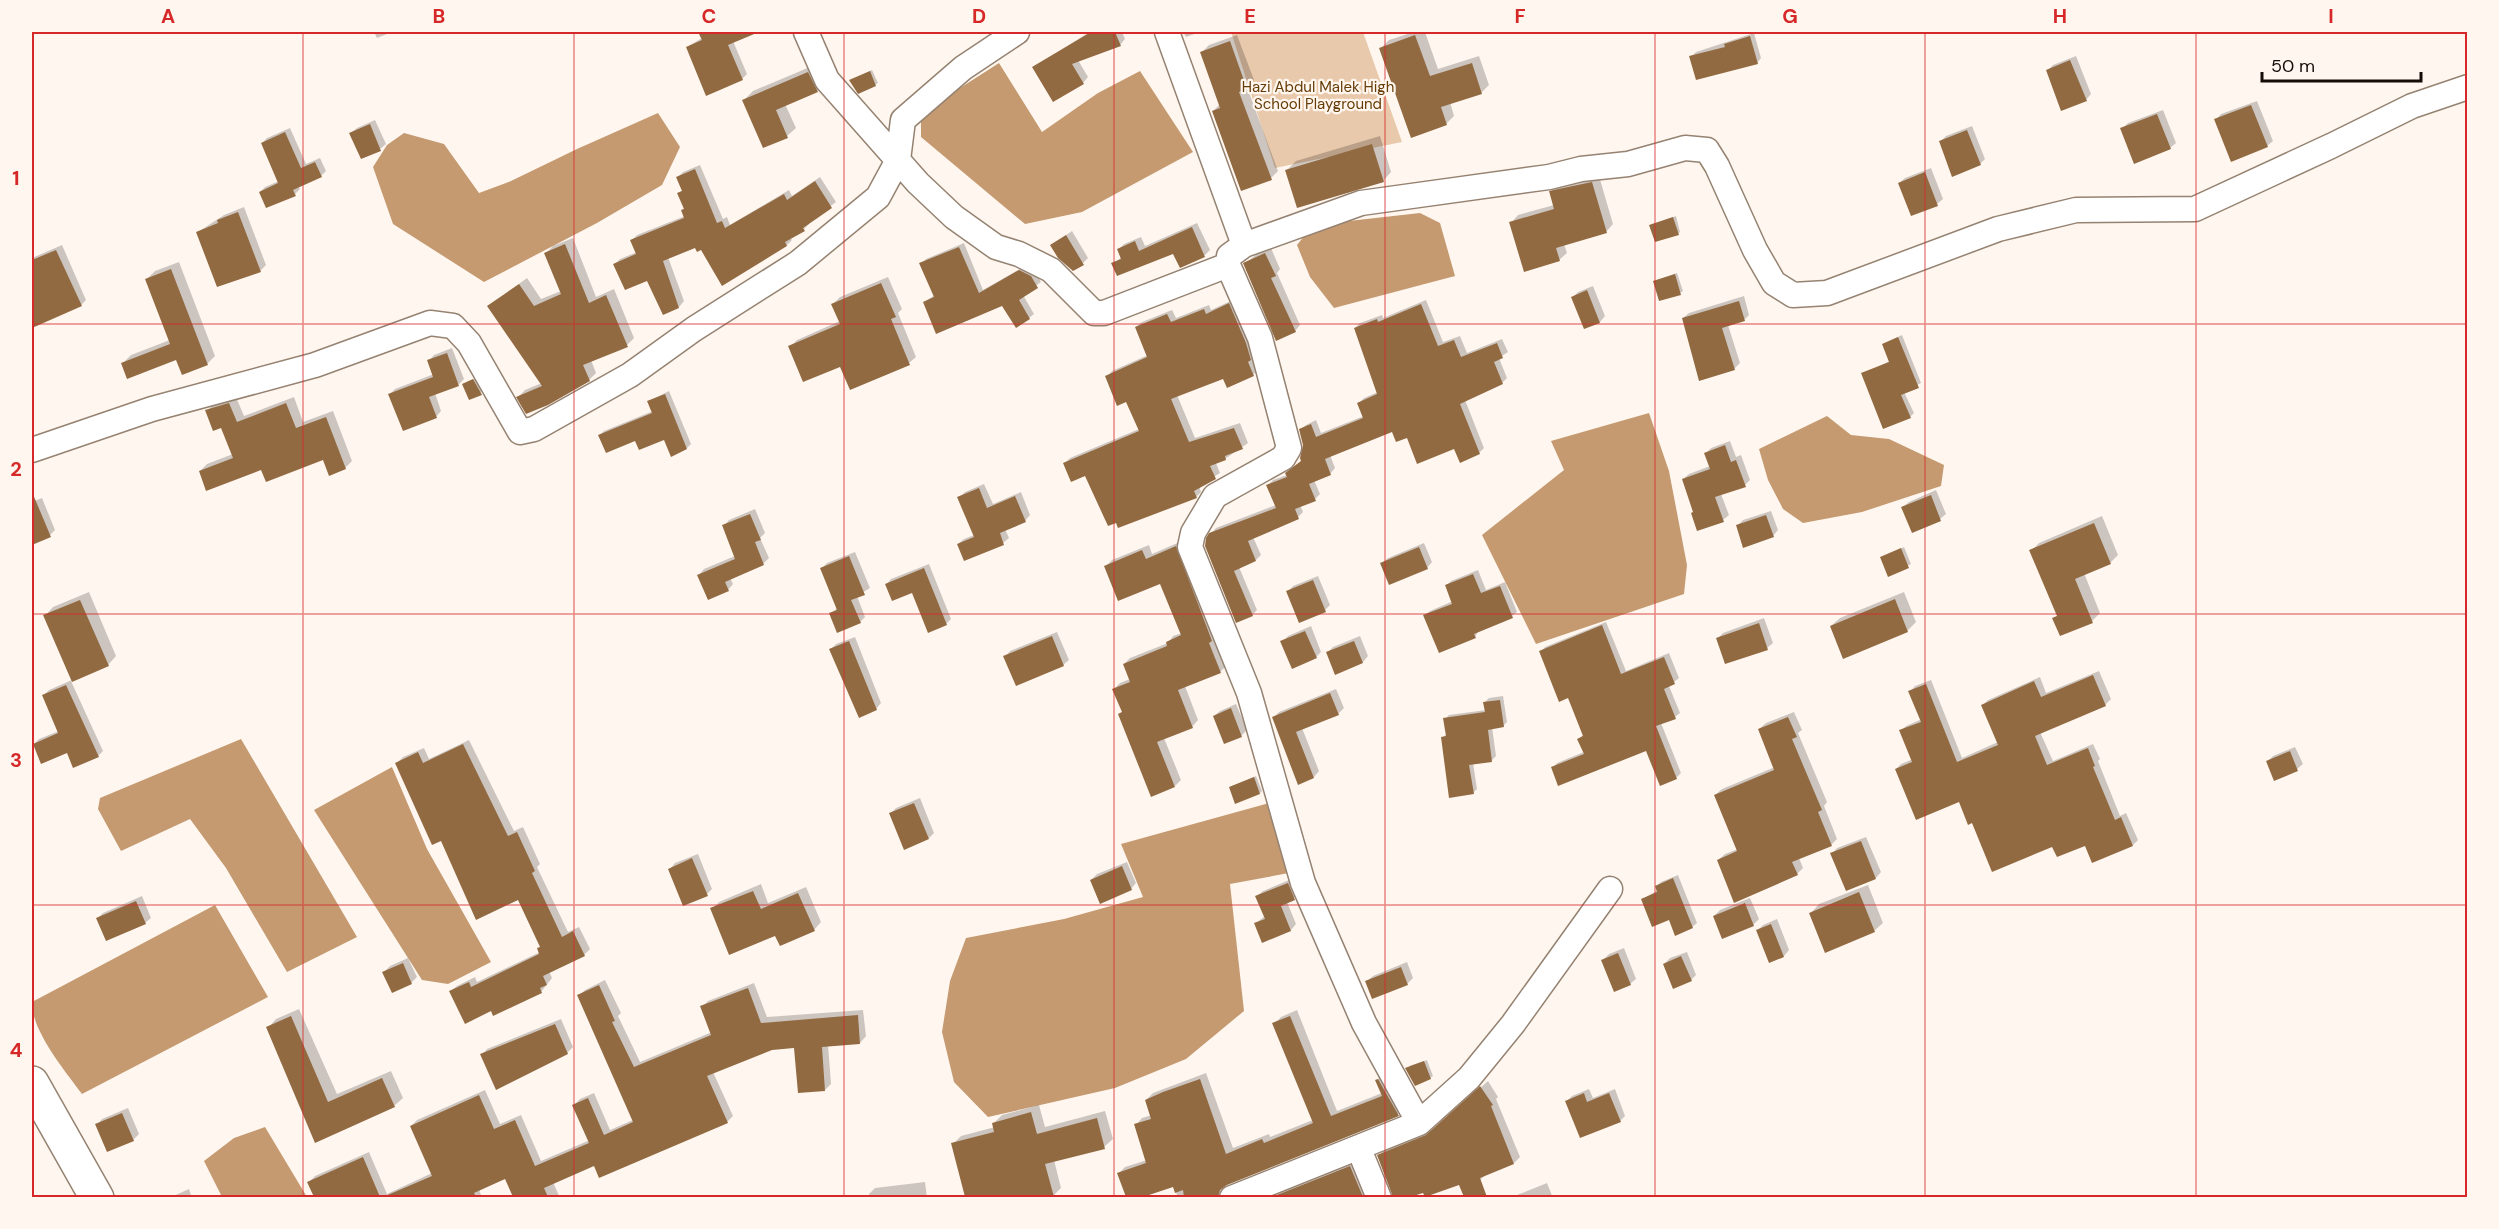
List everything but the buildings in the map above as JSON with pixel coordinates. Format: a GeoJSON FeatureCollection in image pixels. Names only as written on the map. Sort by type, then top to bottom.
{"type":"FeatureCollection","features":[{"type":"Feature","properties":{"kind":"main road"},"geometry":{"type":"LineString","coordinates":[[32,1083],[97,1197]]}},
{"type":"Feature","properties":{"kind":"street"},"geometry":{"type":"LineString","coordinates":[[806,32],[827,80],[898,160],[954,217],[996,247],[1019,254],[1051,270],[1094,313],[1104,313],[1228,265]]}},
{"type":"Feature","properties":{"kind":"street"},"geometry":{"type":"LineString","coordinates":[[32,450],[152,409],[315,365],[430,323],[453,326],[469,343],[520,432],[534,429],[630,375],[694,328],[798,263],[878,197],[898,160],[903,120],[963,68],[1017,32]]}},
{"type":"Feature","properties":{"kind":"street"},"geometry":{"type":"LineString","coordinates":[[1167,32],[1244,245]]}},
{"type":"Feature","properties":{"kind":"street"},"geometry":{"type":"LineString","coordinates":[[1419,1123],[1364,1023],[1303,883],[1249,693],[1190,547],[1193,533],[1215,496],[1283,459],[1289,448],[1260,338],[1228,265],[1229,256],[1244,245],[1361,203],[1549,177],[1581,169],[1628,164],[1685,148],[1707,150],[1717,166],[1755,250],[1774,283],[1793,295],[1827,294],[1998,229],[2076,210],[2195,209],[2412,106],[2468,87]]}},
{"type":"Feature","properties":{"kind":"street"},"geometry":{"type":"LineString","coordinates":[[1232,1197],[1359,1149],[1419,1123],[1469,1078],[1513,1024],[1610,889]]}},
{"type":"Feature","properties":{"kind":"street"},"geometry":{"type":"LineString","coordinates":[[1359,1149],[1378,1197]]}},
{"type":"Feature","properties":{"kind":"green space","name":"Hazi Abdul Malek High School Playground"},"geometry":{"type":"Polygon","coordinates":[[[1231,32],[1363,32],[1402,142],[1275,168],[1231,32]]]}},
{"type":"Feature","properties":{"kind":"shaded area"},"geometry":{"type":"Polygon","coordinates":[[[999,63],[1042,132],[1098,93],[1140,71],[1193,152],[1082,212],[1025,224],[921,137],[921,113],[999,63]]]}},
{"type":"Feature","properties":{"kind":"shaded area"},"geometry":{"type":"Polygon","coordinates":[[[658,113],[680,147],[662,185],[597,223],[484,282],[393,224],[373,167],[387,145],[404,133],[444,144],[479,193],[511,181],[658,113]]]}},
{"type":"Feature","properties":{"kind":"shaded area"},"geometry":{"type":"Polygon","coordinates":[[[1420,213],[1440,223],[1455,276],[1334,308],[1310,277],[1297,245],[1313,225],[1420,213]]]}},
{"type":"Feature","properties":{"kind":"shaded area"},"geometry":{"type":"Polygon","coordinates":[[[1649,413],[1669,471],[1687,565],[1684,594],[1536,644],[1482,535],[1564,470],[1551,441],[1649,413]]]}},
{"type":"Feature","properties":{"kind":"shaded area"},"geometry":{"type":"Polygon","coordinates":[[[1827,416],[1851,435],[1889,439],[1944,465],[1941,486],[1862,512],[1803,523],[1783,509],[1768,480],[1759,449],[1827,416]]]}},
{"type":"Feature","properties":{"kind":"shaded area"},"geometry":{"type":"Polygon","coordinates":[[[241,739],[357,937],[287,972],[226,868],[190,819],[121,851],[98,809],[100,798],[241,739]]]}},
{"type":"Feature","properties":{"kind":"shaded area"},"geometry":{"type":"Polygon","coordinates":[[[392,767],[427,849],[491,962],[448,984],[422,980],[314,810],[392,767]]]}},
{"type":"Feature","properties":{"kind":"shaded area"},"geometry":{"type":"Polygon","coordinates":[[[1273,802],[1294,872],[1230,884],[1244,1011],[1186,1059],[1115,1088],[988,1117],[954,1082],[942,1032],[950,981],[966,938],[1064,919],[1143,897],[1121,844],[1273,802]]]}},
{"type":"Feature","properties":{"kind":"shaded area"},"geometry":{"type":"Polygon","coordinates":[[[215,905],[268,997],[82,1094],[43,1037],[33,1013],[32,1002],[215,905]]]}},
{"type":"Feature","properties":{"kind":"shaded area"},"geometry":{"type":"Polygon","coordinates":[[[265,1127],[307,1197],[222,1197],[204,1161],[234,1138],[265,1127]]]}}]}
